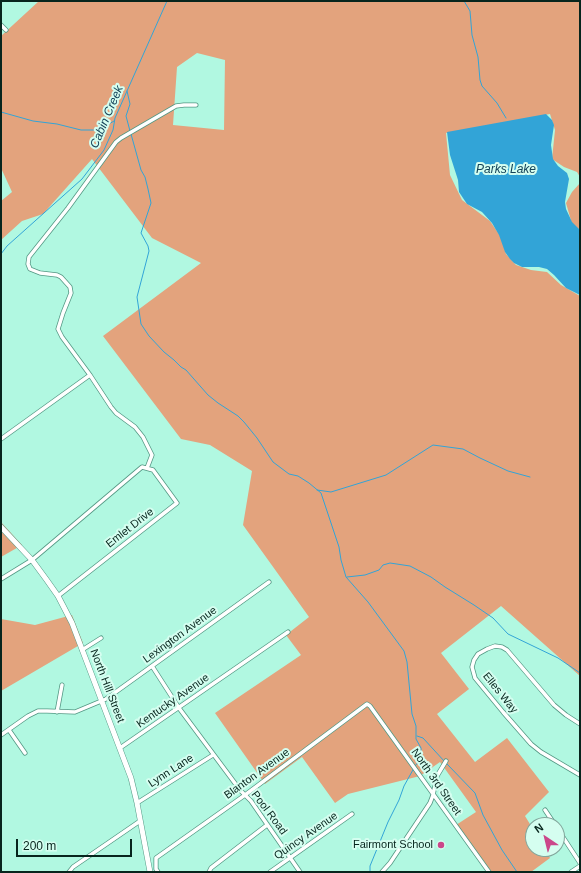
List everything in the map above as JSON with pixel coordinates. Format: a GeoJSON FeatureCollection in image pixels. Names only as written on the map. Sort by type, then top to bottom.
{"type":"FeatureCollection","features":[{"type":"Feature","properties":{"kind":"street"},"geometry":{"type":"LineString","coordinates":[[1,25],[6,30]]}},
{"type":"Feature","properties":{"kind":"street"},"geometry":{"type":"LineString","coordinates":[[1,579],[32,560],[126,479],[142,467],[147,468],[152,455],[143,437],[135,427],[116,413],[111,407],[58,330],[71,293],[70,287],[61,276],[40,273],[30,269],[28,264],[29,257],[121,138],[176,106],[196,106]]}},
{"type":"Feature","properties":{"kind":"street"},"geometry":{"type":"LineString","coordinates":[[1,439],[90,375]]}},
{"type":"Feature","properties":{"kind":"street","name":"Emlet Drive"},"geometry":{"type":"LineString","coordinates":[[58,596],[177,503],[153,470],[147,468]]}},
{"type":"Feature","properties":{"kind":"street","name":"North Hill Street"},"geometry":{"type":"LineString","coordinates":[[1,527],[32,560],[58,596],[72,623],[131,778],[150,872]]}},
{"type":"Feature","properties":{"kind":"street","name":"Lexington Avenue"},"geometry":{"type":"LineString","coordinates":[[1,735],[28,716],[38,711],[47,710],[57,712],[75,712],[102,702],[269,582]]}},
{"type":"Feature","properties":{"kind":"street","name":"Kentucky Avenue"},"geometry":{"type":"LineString","coordinates":[[120,748],[288,632]]}},
{"type":"Feature","properties":{"kind":"street"},"geometry":{"type":"LineString","coordinates":[[82,650],[101,638]]}},
{"type":"Feature","properties":{"kind":"street","name":"Elles Way"},"geometry":{"type":"LineString","coordinates":[[580,724],[554,705],[507,650],[502,647],[495,646],[478,654],[474,660],[472,667],[475,678],[531,744],[580,775]]}},
{"type":"Feature","properties":{"kind":"street","name":"Pool Road"},"geometry":{"type":"LineString","coordinates":[[152,666],[179,708],[213,755],[267,824],[300,872]]}},
{"type":"Feature","properties":{"kind":"street"},"geometry":{"type":"LineString","coordinates":[[57,712],[62,685]]}},
{"type":"Feature","properties":{"kind":"street","name":"Blanton Avenue"},"geometry":{"type":"LineString","coordinates":[[158,872],[156,869],[156,858],[367,704]]}},
{"type":"Feature","properties":{"kind":"street","name":"North 3rd Street"},"geometry":{"type":"LineString","coordinates":[[367,704],[370,706],[489,872]]}},
{"type":"Feature","properties":{"kind":"street"},"geometry":{"type":"LineString","coordinates":[[8,730],[26,753]]}},
{"type":"Feature","properties":{"kind":"street","name":"Lynn Lane"},"geometry":{"type":"LineString","coordinates":[[137,803],[213,755]]}},
{"type":"Feature","properties":{"kind":"street"},"geometry":{"type":"LineString","coordinates":[[382,872],[395,856],[430,803],[434,795],[434,786],[437,776],[446,761]]}},
{"type":"Feature","properties":{"kind":"street"},"geometry":{"type":"LineString","coordinates":[[545,810],[550,817]]}},
{"type":"Feature","properties":{"kind":"street","name":"Quincy Avenue"},"geometry":{"type":"LineString","coordinates":[[270,872],[352,814]]}},
{"type":"Feature","properties":{"kind":"street"},"geometry":{"type":"LineString","coordinates":[[69,872],[73,867],[140,821]]}},
{"type":"Feature","properties":{"kind":"street"},"geometry":{"type":"LineString","coordinates":[[209,871],[267,824]]}},
{"type":"Feature","properties":{"kind":"street"},"geometry":{"type":"LineString","coordinates":[[565,841],[580,864],[571,872]]}},
{"type":"Feature","properties":{"kind":"shaded area"},"geometry":{"type":"Polygon","coordinates":[[[39,1],[580,1],[580,177],[577,172],[564,167],[552,159],[555,130],[550,114],[446,133],[450,175],[462,200],[490,221],[501,237],[506,254],[516,265],[531,270],[547,272],[561,285],[580,296],[580,676],[501,606],[441,653],[469,689],[437,714],[475,762],[507,738],[549,792],[525,816],[525,857],[550,858],[531,872],[490,872],[456,825],[476,812],[440,762],[420,776],[348,794],[335,803],[302,757],[265,784],[215,713],[301,655],[286,635],[309,617],[243,525],[252,471],[210,445],[181,439],[103,336],[201,263],[152,238],[92,159],[43,214],[22,221],[1,240],[1,201],[12,192],[1,168],[1,36],[39,1]],[[197,53],[177,67],[173,125],[224,130],[225,60],[197,53]]]}},
{"type":"Feature","properties":{"kind":"shaded area"},"geometry":{"type":"Polygon","coordinates":[[[580,183],[580,232],[572,224],[566,203],[572,192],[580,183]]]}},
{"type":"Feature","properties":{"kind":"shaded area"},"geometry":{"type":"Polygon","coordinates":[[[1,522],[22,545],[1,557],[1,522]]]}},
{"type":"Feature","properties":{"kind":"shaded area"},"geometry":{"type":"Polygon","coordinates":[[[72,615],[83,643],[1,691],[1,619],[35,625],[72,615]]]}},
{"type":"Feature","properties":{"kind":"water","name":"Parks Lake"},"geometry":{"type":"Polygon","coordinates":[[[546,114],[552,120],[554,125],[551,145],[553,159],[558,166],[567,173],[569,179],[565,202],[566,209],[572,222],[580,230],[580,295],[566,288],[547,269],[539,267],[522,267],[510,259],[505,252],[499,235],[492,223],[482,212],[467,204],[459,192],[458,180],[450,155],[447,132],[546,114]]]}},
{"type":"Feature","properties":{"kind":"waterway","name":"Cabin Creek"},"geometry":{"type":"LineString","coordinates":[[1,254],[7,246],[82,179],[104,150],[113,130],[115,118],[167,1]]}},
{"type":"Feature","properties":{"kind":"waterway"},"geometry":{"type":"LineString","coordinates":[[464,1],[470,11],[472,35],[478,57],[482,86],[497,103],[506,118]]}},
{"type":"Feature","properties":{"kind":"waterway"},"geometry":{"type":"LineString","coordinates":[[127,91],[130,104],[126,116],[130,131]]}},
{"type":"Feature","properties":{"kind":"waterway"},"geometry":{"type":"LineString","coordinates":[[1,112],[33,121],[57,124],[81,130],[94,130],[104,127],[114,121]]}},
{"type":"Feature","properties":{"kind":"waterway"},"geometry":{"type":"LineString","coordinates":[[131,134],[141,170],[145,177],[151,203],[141,233],[149,251],[137,297],[141,324],[149,336],[164,352],[186,370],[208,395],[238,416],[244,422],[273,462],[289,474],[298,476],[309,483],[321,493],[339,547],[346,577],[368,602],[404,651],[407,662],[412,714],[416,726],[416,739],[421,748],[421,759],[415,766]]}},
{"type":"Feature","properties":{"kind":"waterway"},"geometry":{"type":"LineString","coordinates":[[317,490],[331,492],[386,475],[433,445],[463,449],[508,471],[530,477]]}},
{"type":"Feature","properties":{"kind":"waterway"},"geometry":{"type":"LineString","coordinates":[[347,577],[365,575],[379,570],[383,565],[390,563],[410,566],[431,577],[493,618],[508,634],[558,658],[580,673]]}},
{"type":"Feature","properties":{"kind":"waterway"},"geometry":{"type":"LineString","coordinates":[[417,736],[423,738],[445,762]]}},
{"type":"Feature","properties":{"kind":"waterway"},"geometry":{"type":"LineString","coordinates":[[447,764],[475,793],[483,815],[502,850],[517,872]]}},
{"type":"Feature","properties":{"kind":"waterway"},"geometry":{"type":"LineString","coordinates":[[370,872],[370,866],[388,822],[404,786],[414,768]]}},
{"type":"Feature","properties":{"kind":"place","name":"Fairmont School"},"geometry":{"type":"Point","coordinates":[441,845]}}]}
